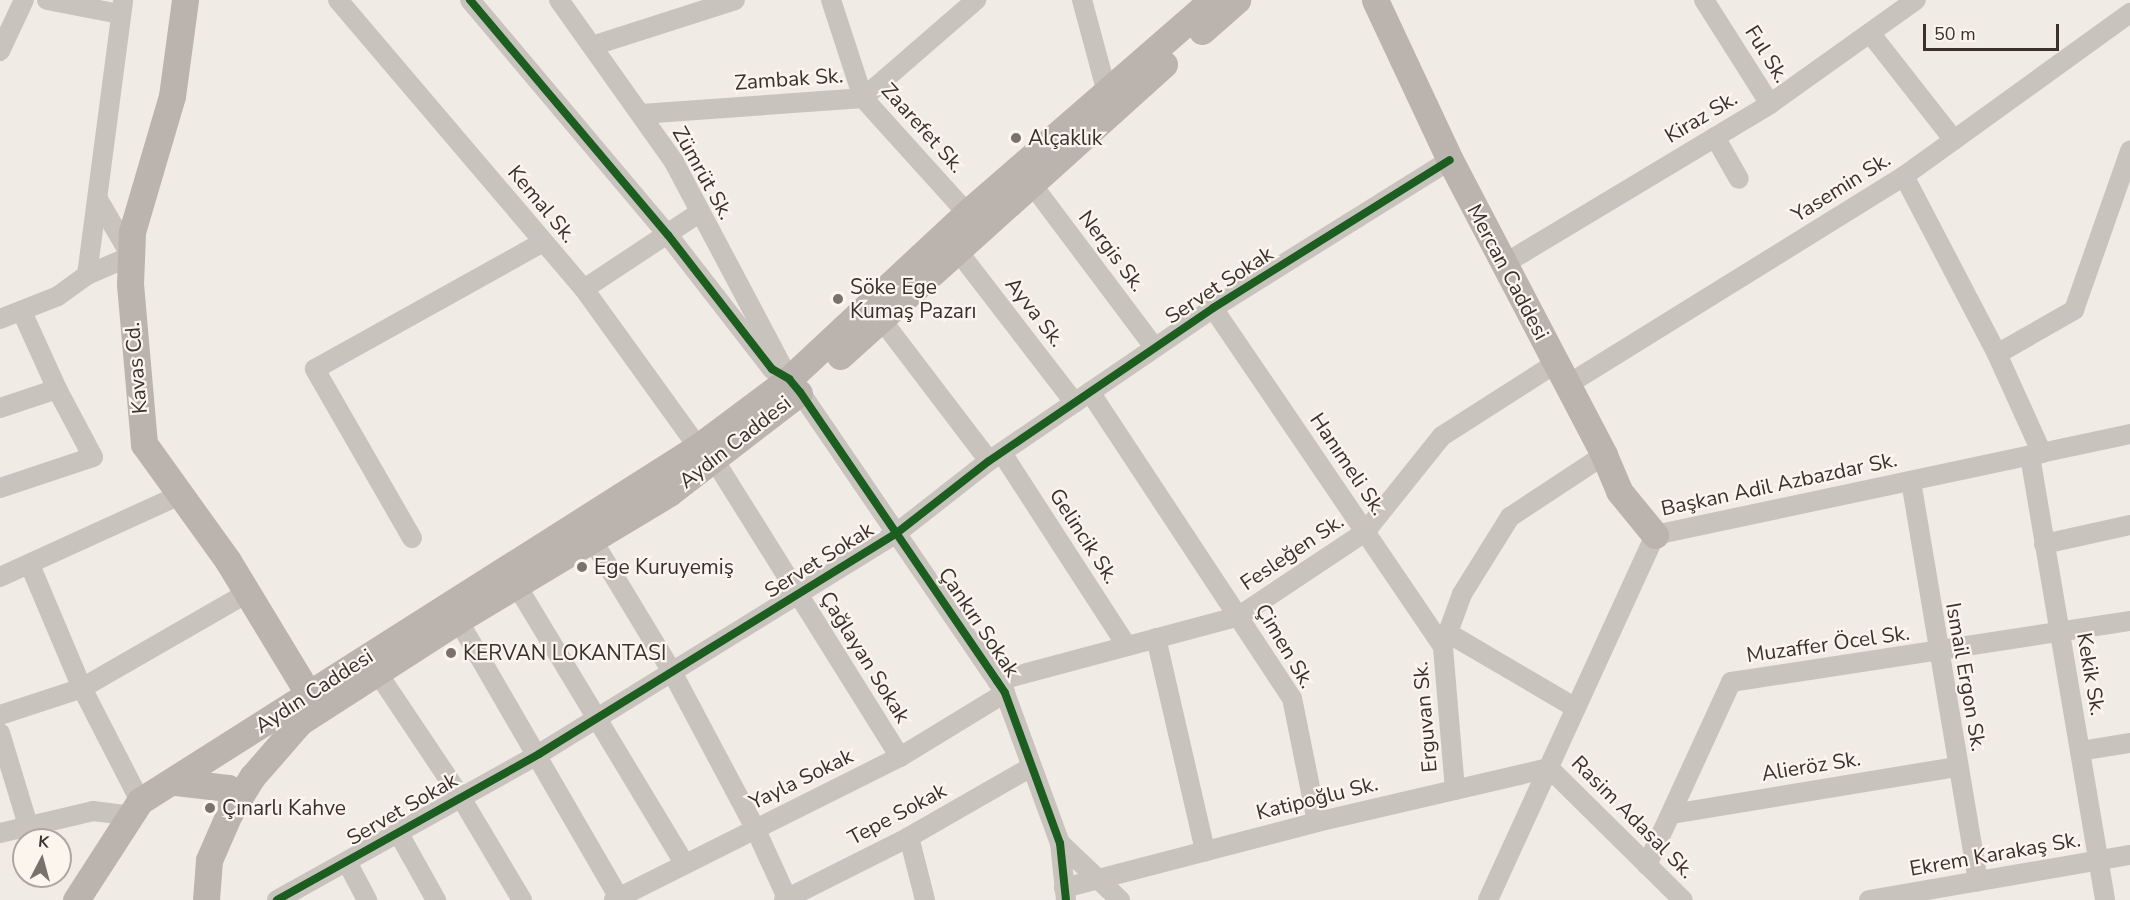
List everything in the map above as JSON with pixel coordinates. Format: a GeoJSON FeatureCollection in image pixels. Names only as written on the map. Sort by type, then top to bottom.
{"type":"FeatureCollection","features":[{"type":"Feature","properties":{"kind":"main road","name":"Kavas Cd."},"geometry":{"type":"LineString","coordinates":[[186,0],[172,96],[132,232],[132,319],[144,444],[247,593],[308,693]]}},
{"type":"Feature","properties":{"kind":"main road","name":"Aydın Caddesi"},"geometry":{"type":"LineString","coordinates":[[794,386],[967,213],[1106,89],[1212,0]]}},
{"type":"Feature","properties":{"kind":"main road","name":"Aydın Caddesi"},"geometry":{"type":"LineString","coordinates":[[206,900],[209,860],[230,814],[252,777],[300,722],[379,675],[458,620],[517,586],[591,538],[707,454],[881,319],[1237,0]]}},
{"type":"Feature","properties":{"kind":"main road","name":"Mercan Caddesi"},"geometry":{"type":"LineString","coordinates":[[1375,0],[1450,160],[1604,455],[1619,491],[1655,535]]}},
{"type":"Feature","properties":{"kind":"main road","name":"Aydın Caddesi"},"geometry":{"type":"LineString","coordinates":[[76,900],[136,809],[308,693],[707,454]]}},
{"type":"Feature","properties":{"kind":"main road"},"geometry":{"type":"LineString","coordinates":[[176,782],[228,788],[232,798],[230,814]]}},
{"type":"Feature","properties":{"kind":"street"},"geometry":{"type":"LineString","coordinates":[[0,51],[24,0]]}},
{"type":"Feature","properties":{"kind":"street"},"geometry":{"type":"LineString","coordinates":[[47,0],[121,7],[99,201],[87,275]]}},
{"type":"Feature","properties":{"kind":"street","name":"Kemal Sk."},"geometry":{"type":"LineString","coordinates":[[338,0],[584,290],[707,454]]}},
{"type":"Feature","properties":{"kind":"street"},"geometry":{"type":"LineString","coordinates":[[470,0],[668,235],[772,369],[794,386]]}},
{"type":"Feature","properties":{"kind":"street","name":"Zümrüt Sk."},"geometry":{"type":"LineString","coordinates":[[559,0],[674,162],[699,213],[794,386]]}},
{"type":"Feature","properties":{"kind":"street"},"geometry":{"type":"LineString","coordinates":[[592,46],[735,0]]}},
{"type":"Feature","properties":{"kind":"street","name":"Zaarefet Sk."},"geometry":{"type":"LineString","coordinates":[[831,0],[863,98],[967,213]]}},
{"type":"Feature","properties":{"kind":"street","name":"Zambak Sk."},"geometry":{"type":"LineString","coordinates":[[641,114],[863,98],[976,0]]}},
{"type":"Feature","properties":{"kind":"street"},"geometry":{"type":"LineString","coordinates":[[1082,0],[1106,89]]}},
{"type":"Feature","properties":{"kind":"street","name":"Ful Sk."},"geometry":{"type":"LineString","coordinates":[[1704,0],[1770,104]]}},
{"type":"Feature","properties":{"kind":"street","name":"Kiraz Sk."},"geometry":{"type":"LineString","coordinates":[[1504,264],[1770,104],[1916,0]]}},
{"type":"Feature","properties":{"kind":"street","name":"Yasemin Sk."},"geometry":{"type":"LineString","coordinates":[[1561,374],[1904,176],[2130,13]]}},
{"type":"Feature","properties":{"kind":"street"},"geometry":{"type":"LineString","coordinates":[[1870,33],[1954,140]]}},
{"type":"Feature","properties":{"kind":"street"},"geometry":{"type":"LineString","coordinates":[[1715,137],[1739,179]]}},
{"type":"Feature","properties":{"kind":"street"},"geometry":{"type":"LineString","coordinates":[[1997,354],[2074,310],[2130,151]]}},
{"type":"Feature","properties":{"kind":"street","name":"Servet Sokak"},"geometry":{"type":"LineString","coordinates":[[277,900],[539,754],[671,670],[898,532],[996,457],[1082,397],[1213,309],[1450,160]]}},
{"type":"Feature","properties":{"kind":"street","name":"Kekik Sk."},"geometry":{"type":"LineString","coordinates":[[1904,176],[1997,354],[2036,454],[2044,544],[2104,900]]}},
{"type":"Feature","properties":{"kind":"street","name":"Nergis Sk."},"geometry":{"type":"LineString","coordinates":[[1031,183],[1155,348]]}},
{"type":"Feature","properties":{"kind":"street"},"geometry":{"type":"LineString","coordinates":[[0,319],[58,296],[87,275],[131,256],[99,201]]}},
{"type":"Feature","properties":{"kind":"street"},"geometry":{"type":"LineString","coordinates":[[584,290],[699,213]]}},
{"type":"Feature","properties":{"kind":"street"},"geometry":{"type":"LineString","coordinates":[[412,538],[315,369],[543,242]]}},
{"type":"Feature","properties":{"kind":"street","name":"Ayva Sk."},"geometry":{"type":"LineString","coordinates":[[957,250],[1082,397]]}},
{"type":"Feature","properties":{"kind":"street","name":"Hanımeli Sk."},"geometry":{"type":"LineString","coordinates":[[1213,309],[1365,532],[1446,639]]}},
{"type":"Feature","properties":{"kind":"street"},"geometry":{"type":"LineString","coordinates":[[0,488],[93,457],[57,389],[22,312]]}},
{"type":"Feature","properties":{"kind":"street","name":"Gelincik Sk."},"geometry":{"type":"LineString","coordinates":[[881,319],[996,457],[1127,646]]}},
{"type":"Feature","properties":{"kind":"street","name":"Fesleğen Sk."},"geometry":{"type":"LineString","coordinates":[[1001,687],[1127,646],[1239,616],[1365,532],[1442,436],[1561,374]]}},
{"type":"Feature","properties":{"kind":"street","name":"Çankırı Sokak"},"geometry":{"type":"LineString","coordinates":[[794,386],[898,532],[1001,687],[1060,843],[1065,894]]}},
{"type":"Feature","properties":{"kind":"street"},"geometry":{"type":"LineString","coordinates":[[0,408],[57,389]]}},
{"type":"Feature","properties":{"kind":"street","name":"Çimen Sk."},"geometry":{"type":"LineString","coordinates":[[1082,397],[1239,616],[1292,698],[1317,822]]}},
{"type":"Feature","properties":{"kind":"street","name":"Başkan Adil Azbazdar Sk."},"geometry":{"type":"LineString","coordinates":[[1488,900],[1655,535],[2130,434]]}},
{"type":"Feature","properties":{"kind":"street","name":"Çağlayan Sokak"},"geometry":{"type":"LineString","coordinates":[[707,454],[900,757]]}},
{"type":"Feature","properties":{"kind":"street","name":"Erguvan Sk."},"geometry":{"type":"LineString","coordinates":[[1455,790],[1446,639],[1462,594],[1510,517],[1604,455]]}},
{"type":"Feature","properties":{"kind":"street","name":"Ismail Ergon Sk."},"geometry":{"type":"LineString","coordinates":[[1911,481],[1937,653],[1977,881]]}},
{"type":"Feature","properties":{"kind":"street"},"geometry":{"type":"LineString","coordinates":[[0,577],[180,495]]}},
{"type":"Feature","properties":{"kind":"street"},"geometry":{"type":"LineString","coordinates":[[2044,544],[2130,525]]}},
{"type":"Feature","properties":{"kind":"street"},"geometry":{"type":"LineString","coordinates":[[591,538],[671,670],[756,828],[786,899]]}},
{"type":"Feature","properties":{"kind":"street"},"geometry":{"type":"LineString","coordinates":[[0,833],[93,812],[136,809],[30,565]]}},
{"type":"Feature","properties":{"kind":"street"},"geometry":{"type":"LineString","coordinates":[[517,586],[685,864]]}},
{"type":"Feature","properties":{"kind":"street"},"geometry":{"type":"LineString","coordinates":[[0,715],[82,688],[247,593]]}},
{"type":"Feature","properties":{"kind":"street"},"geometry":{"type":"LineString","coordinates":[[458,620],[539,754],[616,899]]}},
{"type":"Feature","properties":{"kind":"street","name":"Muzaffer Öcel Sk."},"geometry":{"type":"LineString","coordinates":[[1647,865],[1731,682],[1937,653],[2130,621]]}},
{"type":"Feature","properties":{"kind":"street"},"geometry":{"type":"LineString","coordinates":[[1156,638],[1205,851]]}},
{"type":"Feature","properties":{"kind":"street"},"geometry":{"type":"LineString","coordinates":[[1446,639],[1576,708]]}},
{"type":"Feature","properties":{"kind":"street"},"geometry":{"type":"LineString","coordinates":[[379,675],[460,796],[522,900]]}},
{"type":"Feature","properties":{"kind":"street","name":"Yayla Sokak"},"geometry":{"type":"LineString","coordinates":[[616,899],[900,757],[1001,687]]}},
{"type":"Feature","properties":{"kind":"street"},"geometry":{"type":"LineString","coordinates":[[0,733],[28,825]]}},
{"type":"Feature","properties":{"kind":"street"},"geometry":{"type":"LineString","coordinates":[[2080,752],[2130,743]]}},
{"type":"Feature","properties":{"kind":"street","name":"Tepe Sokak"},"geometry":{"type":"LineString","coordinates":[[786,899],[909,837],[1031,767]]}},
{"type":"Feature","properties":{"kind":"street","name":"Alieröz Sk."},"geometry":{"type":"LineString","coordinates":[[1672,813],[1957,767]]}},
{"type":"Feature","properties":{"kind":"street","name":"Katipoğlu Sk."},"geometry":{"type":"LineString","coordinates":[[1065,894],[1099,880],[1205,851],[1317,822],[1549,768]]}},
{"type":"Feature","properties":{"kind":"street","name":"Rasim Adasal Sk."},"geometry":{"type":"LineString","coordinates":[[1549,768],[1683,900]]}},
{"type":"Feature","properties":{"kind":"street"},"geometry":{"type":"LineString","coordinates":[[399,834],[436,900]]}},
{"type":"Feature","properties":{"kind":"street"},"geometry":{"type":"LineString","coordinates":[[909,837],[925,900]]}},
{"type":"Feature","properties":{"kind":"street"},"geometry":{"type":"LineString","coordinates":[[1060,843],[1120,900]]}},
{"type":"Feature","properties":{"kind":"street","name":"Ekrem Karakaş Sk."},"geometry":{"type":"LineString","coordinates":[[1869,900],[2130,855]]}},
{"type":"Feature","properties":{"kind":"street"},"geometry":{"type":"LineString","coordinates":[[347,862],[367,900]]}},
{"type":"Feature","properties":{"kind":"cycle path"},"geometry":{"type":"LineString","coordinates":[[470,0],[668,235],[772,369],[789,379],[800,392],[1005,693],[1060,843],[1066,900]]}},
{"type":"Feature","properties":{"kind":"cycle path"},"geometry":{"type":"LineString","coordinates":[[277,900],[539,754],[898,532],[989,461],[1213,308],[1450,160]]}},
{"type":"Feature","properties":{"kind":"place","name":"Alçaklık"},"geometry":{"type":"Point","coordinates":[1016,138]}},
{"type":"Feature","properties":{"kind":"place","name":"Söke Ege Kumaş Pazarı"},"geometry":{"type":"Point","coordinates":[838,299]}},
{"type":"Feature","properties":{"kind":"place","name":"Ege Kuruyemiş"},"geometry":{"type":"Point","coordinates":[582,567]}},
{"type":"Feature","properties":{"kind":"place","name":"KERVAN LOKANTASI"},"geometry":{"type":"Point","coordinates":[451,653]}},
{"type":"Feature","properties":{"kind":"place","name":"Çınarlı Kahve"},"geometry":{"type":"Point","coordinates":[210,808]}}]}
